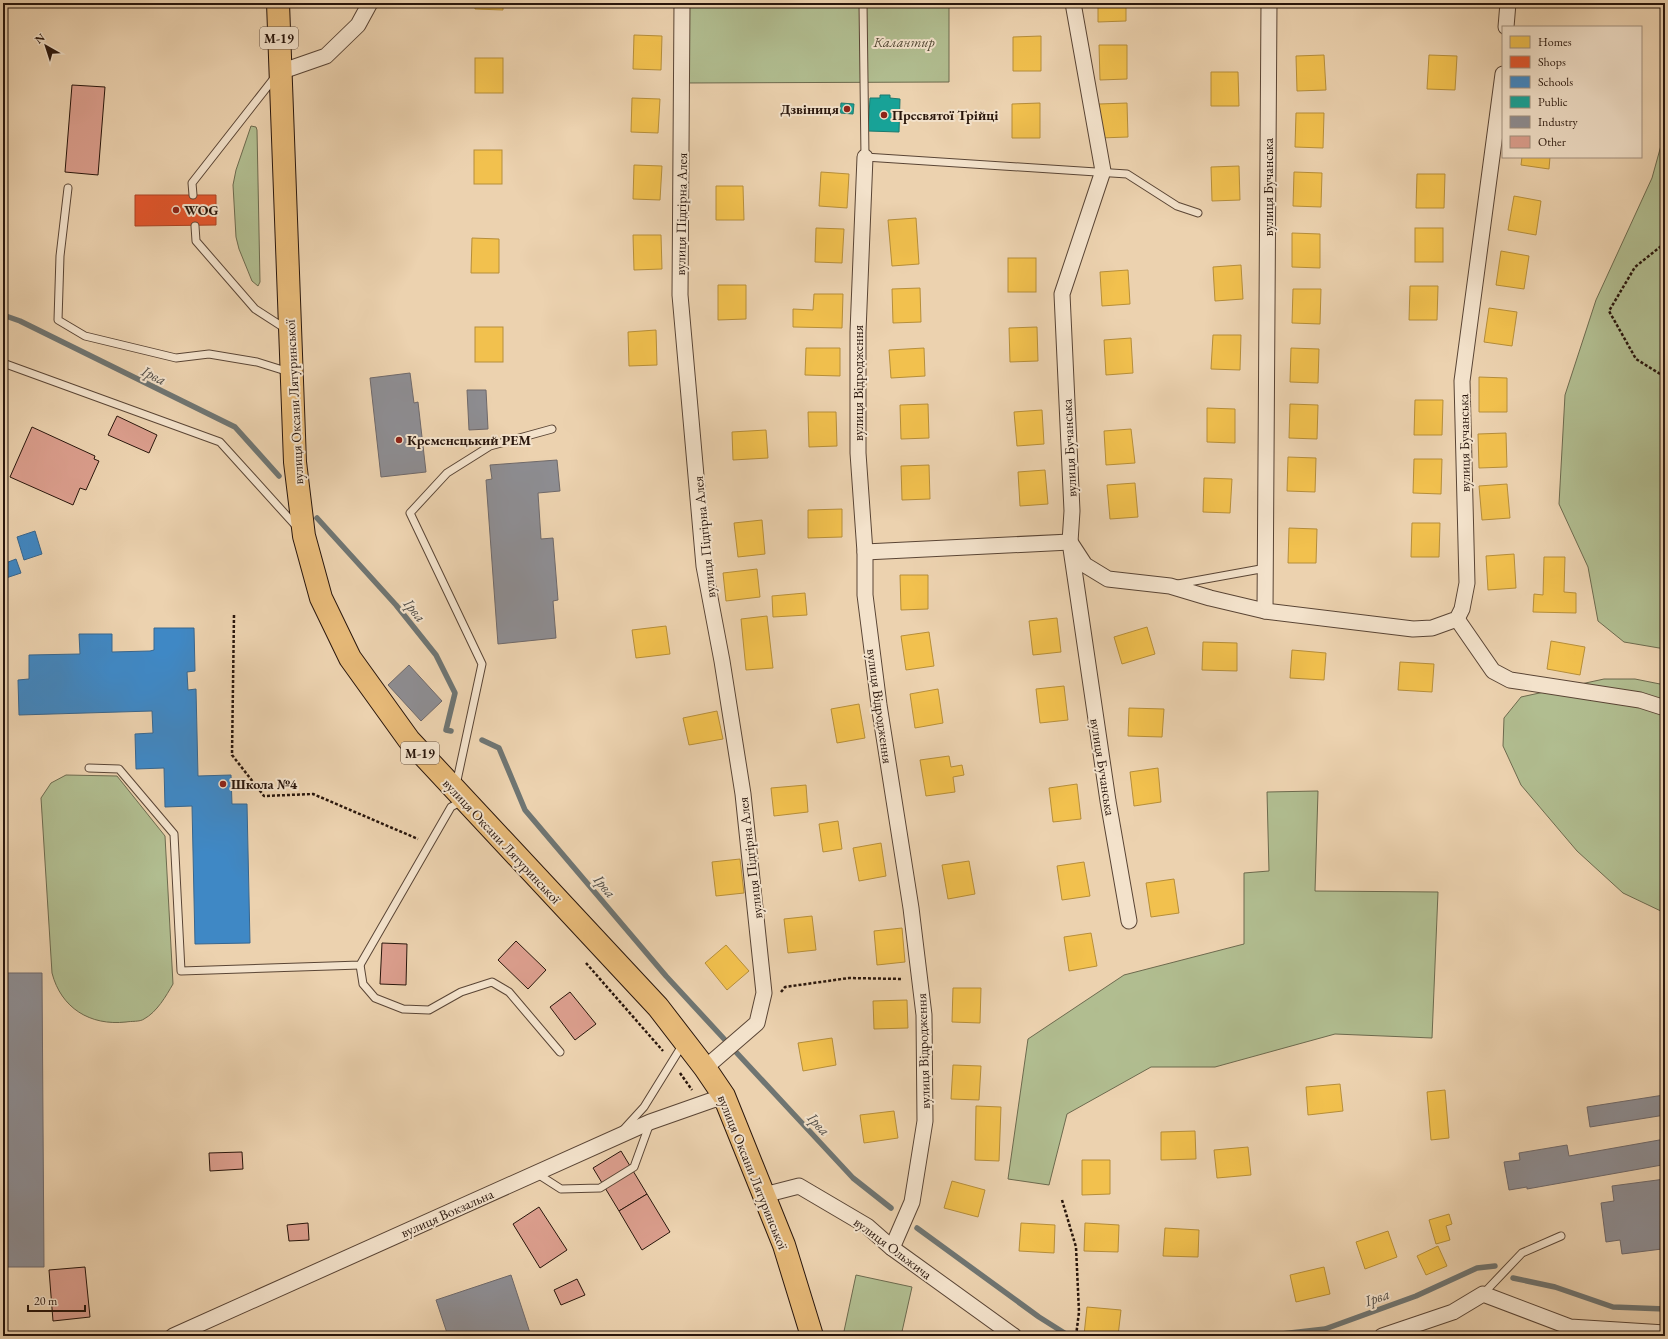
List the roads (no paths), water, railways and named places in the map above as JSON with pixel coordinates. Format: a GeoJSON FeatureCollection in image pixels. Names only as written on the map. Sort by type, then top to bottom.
{"type":"FeatureCollection","features":[{"type":"Feature","properties":{"kind":"highway","name":"М-19"},"geometry":{"type":"LineString","coordinates":[[278,3],[280,72]]}},
{"type":"Feature","properties":{"kind":"highway","name":"вулиця Оксани Лятуринської"},"geometry":{"type":"LineString","coordinates":[[280,72],[293,373],[295,462],[304,536],[321,598],[350,658],[409,740],[459,796],[658,1007],[705,1068],[724,1096],[784,1245],[812,1336]]}},
{"type":"Feature","properties":{"kind":"street"},"geometry":{"type":"LineString","coordinates":[[280,72],[326,56],[358,25],[370,3]]}},
{"type":"Feature","properties":{"kind":"street","name":"вулиця Підгірна Алея"},"geometry":{"type":"LineString","coordinates":[[682,3],[680,295],[704,566],[722,662],[743,794],[764,993],[756,1023],[705,1068]]}},
{"type":"Feature","properties":{"kind":"street","name":"вулиця Бучанська"},"geometry":{"type":"LineString","coordinates":[[1073,3],[1103,171],[1062,294],[1072,512],[1070,542],[1108,801],[1129,921]]}},
{"type":"Feature","properties":{"kind":"street","name":"вулиця Бучанська"},"geometry":{"type":"LineString","coordinates":[[1265,611],[1269,3]]}},
{"type":"Feature","properties":{"kind":"street"},"geometry":{"type":"LineString","coordinates":[[1506,26],[1508,3]]}},
{"type":"Feature","properties":{"kind":"street","name":"вулиця Бучанська"},"geometry":{"type":"LineString","coordinates":[[1457,619],[1462,609],[1467,583],[1462,382],[1502,82]]}},
{"type":"Feature","properties":{"kind":"street","name":"вулиця Відродження"},"geometry":{"type":"LineString","coordinates":[[865,157],[858,332],[858,453],[865,552],[865,595],[879,706],[911,908],[924,1015],[925,1121],[912,1202],[892,1248]]}},
{"type":"Feature","properties":{"kind":"street"},"geometry":{"type":"LineString","coordinates":[[865,552],[1070,542],[1085,565],[1108,579],[1170,586],[1210,598],[1265,611],[1413,629],[1432,628],[1457,619],[1493,671],[1510,680],[1640,700],[1665,708]]}},
{"type":"Feature","properties":{"kind":"street","name":"вулиця Вокзальна"},"geometry":{"type":"LineString","coordinates":[[173,1336],[650,1122],[724,1096]]}},
{"type":"Feature","properties":{"kind":"street","name":"вулиця Ольжича"},"geometry":{"type":"LineString","coordinates":[[764,1195],[799,1186],[868,1226],[892,1248],[1014,1336]]}},
{"type":"Feature","properties":{"kind":"street"},"geometry":{"type":"LineString","coordinates":[[1382,1336],[1453,1312],[1483,1294],[1570,1327],[1665,1333]]}},
{"type":"Feature","properties":{"kind":"lane"},"geometry":{"type":"LineString","coordinates":[[863,3],[865,157],[1103,171],[1127,174],[1177,206],[1198,213]]}},
{"type":"Feature","properties":{"kind":"lane"},"geometry":{"type":"LineString","coordinates":[[193,195],[192,183],[249,109],[280,72]]}},
{"type":"Feature","properties":{"kind":"lane"},"geometry":{"type":"LineString","coordinates":[[68,188],[60,256],[58,320],[85,336],[176,358],[209,354],[257,362],[293,373]]}},
{"type":"Feature","properties":{"kind":"lane"},"geometry":{"type":"LineString","coordinates":[[195,226],[196,241],[255,309],[291,332]]}},
{"type":"Feature","properties":{"kind":"lane"},"geometry":{"type":"LineString","coordinates":[[3,363],[220,442],[304,536]]}},
{"type":"Feature","properties":{"kind":"lane"},"geometry":{"type":"LineString","coordinates":[[552,429],[490,446],[447,473],[410,513],[482,664],[459,796],[451,807],[360,965],[363,984],[375,998],[403,1009],[429,1010],[461,992],[492,982],[509,992],[560,1052]]}},
{"type":"Feature","properties":{"kind":"lane"},"geometry":{"type":"LineString","coordinates":[[1170,586],[1266,568]]}},
{"type":"Feature","properties":{"kind":"lane"},"geometry":{"type":"LineString","coordinates":[[89,768],[119,769],[174,834],[182,971],[360,965]]}},
{"type":"Feature","properties":{"kind":"lane"},"geometry":{"type":"LineString","coordinates":[[616,1137],[644,1107],[684,1041]]}},
{"type":"Feature","properties":{"kind":"lane"},"geometry":{"type":"LineString","coordinates":[[536,1173],[561,1189],[600,1188],[634,1167],[650,1122]]}},
{"type":"Feature","properties":{"kind":"lane"},"geometry":{"type":"LineString","coordinates":[[1483,1294],[1522,1253],[1561,1236]]}},
{"type":"Feature","properties":{"kind":"waterway","name":"Ірва"},"geometry":{"type":"LineString","coordinates":[[3,315],[20,321],[235,427],[279,476]]}},
{"type":"Feature","properties":{"kind":"waterway","name":"Ірва"},"geometry":{"type":"LineString","coordinates":[[317,518],[396,605],[436,655],[455,693],[446,730],[451,731]]}},
{"type":"Feature","properties":{"kind":"waterway","name":"Ірва"},"geometry":{"type":"LineString","coordinates":[[482,740],[499,748],[525,810],[666,976],[726,1041]]}},
{"type":"Feature","properties":{"kind":"waterway","name":"Ірва"},"geometry":{"type":"LineString","coordinates":[[735,1051],[853,1178],[891,1208]]}},
{"type":"Feature","properties":{"kind":"waterway","name":"Ірва"},"geometry":{"type":"LineString","coordinates":[[917,1228],[1039,1317],[1066,1334]]}},
{"type":"Feature","properties":{"kind":"waterway","name":"Ірва"},"geometry":{"type":"LineString","coordinates":[[1263,1336],[1325,1329],[1416,1296],[1477,1268],[1495,1266]]}},
{"type":"Feature","properties":{"kind":"waterway","name":"Ірва"},"geometry":{"type":"LineString","coordinates":[[1513,1278],[1555,1287],[1613,1307],[1665,1309]]}},
{"type":"Feature","properties":{"kind":"place","name":"Дзвіниця"},"geometry":{"type":"Point","coordinates":[847,109]}},
{"type":"Feature","properties":{"kind":"place","name":"Пресвятої Трійці"},"geometry":{"type":"Point","coordinates":[884,115]}},
{"type":"Feature","properties":{"kind":"place","name":"WOG"},"geometry":{"type":"Point","coordinates":[176,210]}},
{"type":"Feature","properties":{"kind":"place","name":"Кременецький РЕМ"},"geometry":{"type":"Point","coordinates":[399,440]}},
{"type":"Feature","properties":{"kind":"place","name":"Школа №4"},"geometry":{"type":"Point","coordinates":[223,784]}},
{"type":"Feature","properties":{"kind":"park label","name":"Калантир"},"geometry":{"type":"Point","coordinates":[904,42]}}]}
